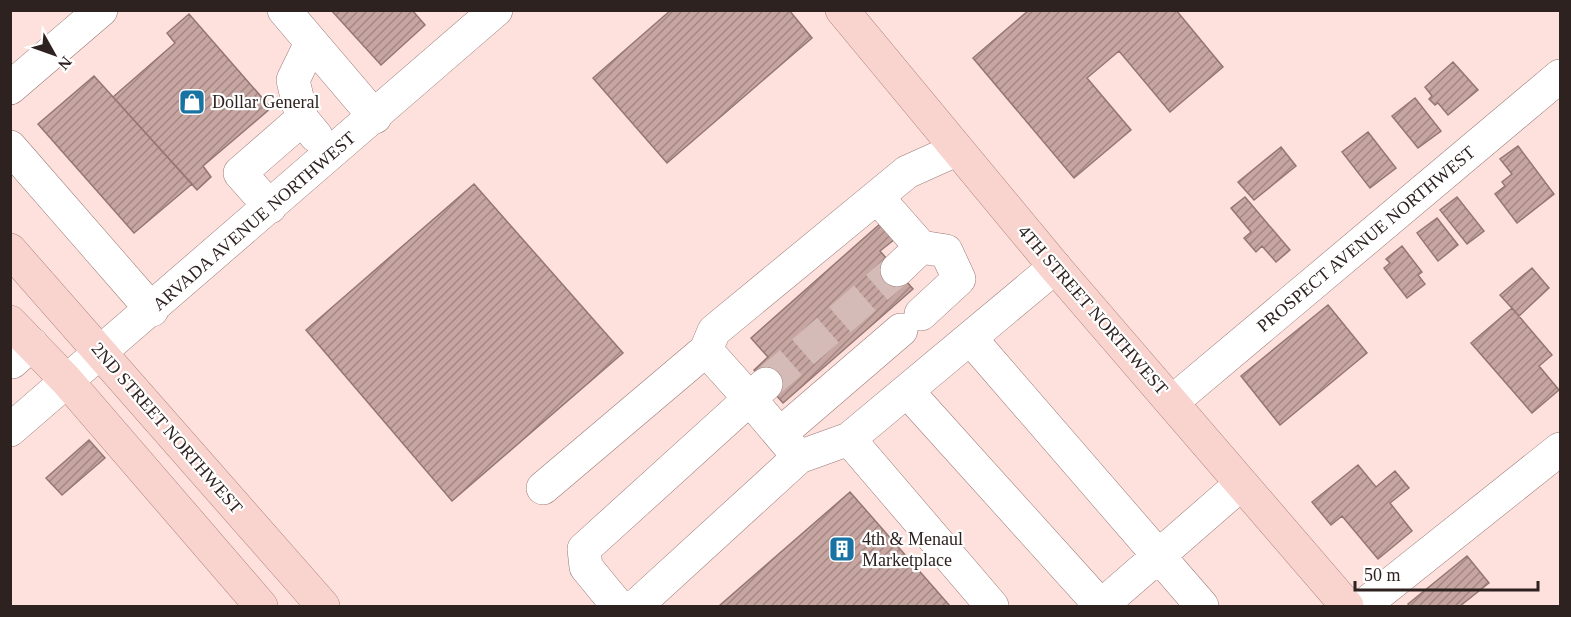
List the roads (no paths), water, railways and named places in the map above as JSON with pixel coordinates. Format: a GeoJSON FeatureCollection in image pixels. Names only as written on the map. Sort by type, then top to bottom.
{"type":"FeatureCollection","features":[{"type":"Feature","properties":{"kind":"main road","name":"4TH STREET NORTHWEST"},"geometry":{"type":"LineString","coordinates":[[842,10],[1054,267],[1347,606]]}},
{"type":"Feature","properties":{"kind":"main road","name":"2ND STREET NORTHWEST"},"geometry":{"type":"LineString","coordinates":[[10,250],[322,606]]}},
{"type":"Feature","properties":{"kind":"main road"},"geometry":{"type":"LineString","coordinates":[[15,350],[67,381],[261,606]]}},
{"type":"Feature","properties":{"kind":"street"},"geometry":{"type":"LineString","coordinates":[[10,88],[101,10]]}},
{"type":"Feature","properties":{"kind":"street"},"geometry":{"type":"LineString","coordinates":[[284,10],[375,117]]}},
{"type":"Feature","properties":{"kind":"street","name":"ARVADA AVENUE NORTHWEST"},"geometry":{"type":"LineString","coordinates":[[14,421],[102,353],[496,10]]}},
{"type":"Feature","properties":{"kind":"street"},"geometry":{"type":"LineString","coordinates":[[311,43],[294,80],[302,119],[332,154]]}},
{"type":"Feature","properties":{"kind":"street","name":"PROSPECT AVENUE NORTHWEST"},"geometry":{"type":"LineString","coordinates":[[1172,402],[1560,76]]}},
{"type":"Feature","properties":{"kind":"street"},"geometry":{"type":"LineString","coordinates":[[270,207],[240,173],[302,119]]}},
{"type":"Feature","properties":{"kind":"street"},"geometry":{"type":"LineString","coordinates":[[10,147],[152,310]]}},
{"type":"Feature","properties":{"kind":"street"},"geometry":{"type":"LineString","coordinates":[[543,488],[706,350],[714,331],[907,172],[956,150]]}},
{"type":"Feature","properties":{"kind":"street"},"geometry":{"type":"LineString","coordinates":[[636,606],[911,322],[959,279],[946,251],[921,248],[877,197]]}},
{"type":"Feature","properties":{"kind":"street"},"geometry":{"type":"LineString","coordinates":[[897,270],[921,248]]}},
{"type":"Feature","properties":{"kind":"street"},"geometry":{"type":"LineString","coordinates":[[789,446],[849,439],[1054,267]]}},
{"type":"Feature","properties":{"kind":"street"},"geometry":{"type":"LineString","coordinates":[[970,338],[1202,606]]}},
{"type":"Feature","properties":{"kind":"street"},"geometry":{"type":"LineString","coordinates":[[706,350],[758,391],[789,446]]}},
{"type":"Feature","properties":{"kind":"street"},"geometry":{"type":"LineString","coordinates":[[618,606],[586,567],[584,549],[758,391]]}},
{"type":"Feature","properties":{"kind":"street"},"geometry":{"type":"LineString","coordinates":[[907,391],[1101,606],[1241,484]]}},
{"type":"Feature","properties":{"kind":"street"},"geometry":{"type":"LineString","coordinates":[[849,439],[992,606]]}},
{"type":"Feature","properties":{"kind":"street"},"geometry":{"type":"LineString","coordinates":[[1363,606],[1560,449]]}},
{"type":"Feature","properties":{"kind":"tunnel"},"geometry":{"type":"LineString","coordinates":[[766,384],[897,270]]}},
{"type":"Feature","properties":{"kind":"place","name":"Dollar General"},"geometry":{"type":"Point","coordinates":[192,102]}},
{"type":"Feature","properties":{"kind":"place","name":"4th & Menaul Marketplace"},"geometry":{"type":"Point","coordinates":[842,549]}}]}
